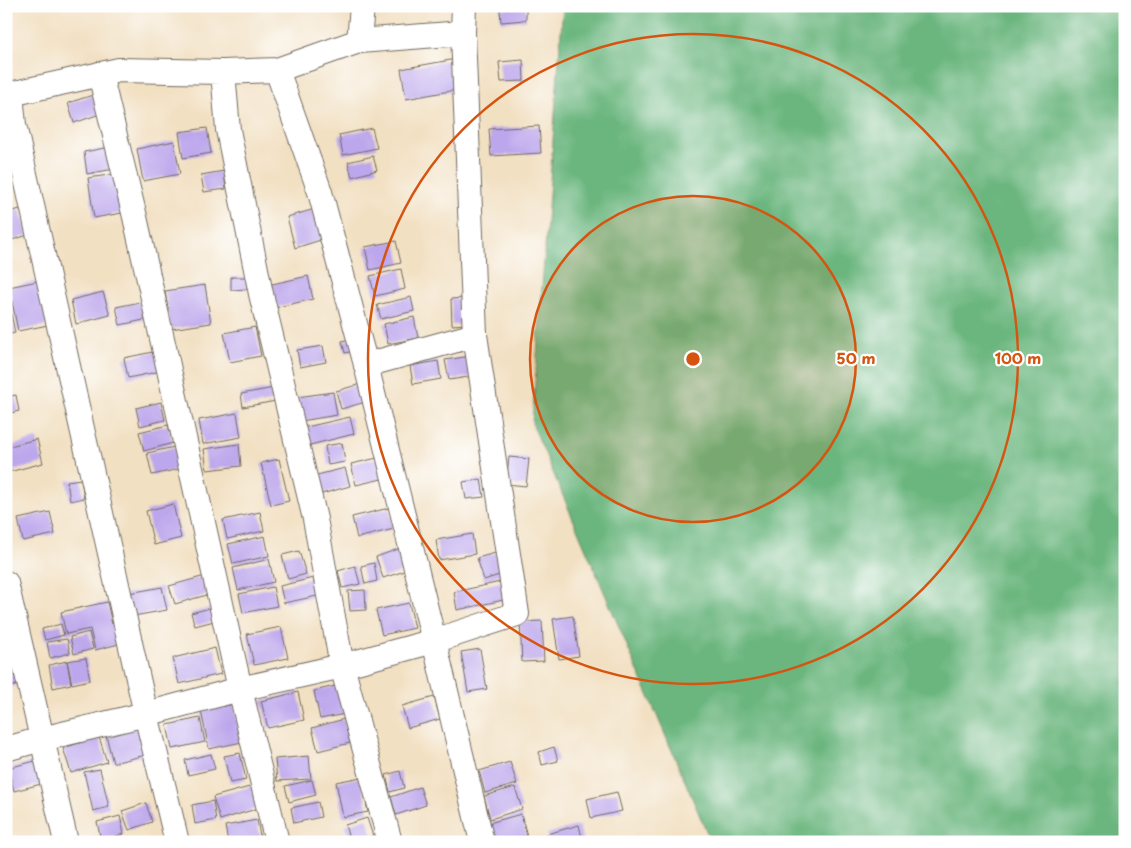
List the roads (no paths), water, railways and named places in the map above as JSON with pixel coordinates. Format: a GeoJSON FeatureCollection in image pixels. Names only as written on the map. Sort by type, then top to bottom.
{"type":"FeatureCollection","features":[{"type":"Feature","properties":{"kind":"street"},"geometry":{"type":"LineString","coordinates":[[359,41],[362,6]]}},
{"type":"Feature","properties":{"kind":"street"},"geometry":{"type":"LineString","coordinates":[[6,750],[42,739],[240,689],[342,666],[434,641],[517,614],[475,335],[463,33],[464,6]]}},
{"type":"Feature","properties":{"kind":"street"},"geometry":{"type":"LineString","coordinates":[[177,842],[146,714],[14,125],[9,94],[119,70],[223,72],[277,70],[359,41],[463,33]]}},
{"type":"Feature","properties":{"kind":"street"},"geometry":{"type":"LineString","coordinates":[[277,70],[320,192],[366,365],[482,842]]}},
{"type":"Feature","properties":{"kind":"street"},"geometry":{"type":"LineString","coordinates":[[223,72],[228,130],[261,294],[315,519],[342,666],[390,842]]}},
{"type":"Feature","properties":{"kind":"street"},"geometry":{"type":"LineString","coordinates":[[100,74],[139,237],[240,689],[277,842]]}},
{"type":"Feature","properties":{"kind":"street"},"geometry":{"type":"LineString","coordinates":[[366,365],[475,335]]}},
{"type":"Feature","properties":{"kind":"street"},"geometry":{"type":"LineString","coordinates":[[6,583],[66,842]]}}]}
